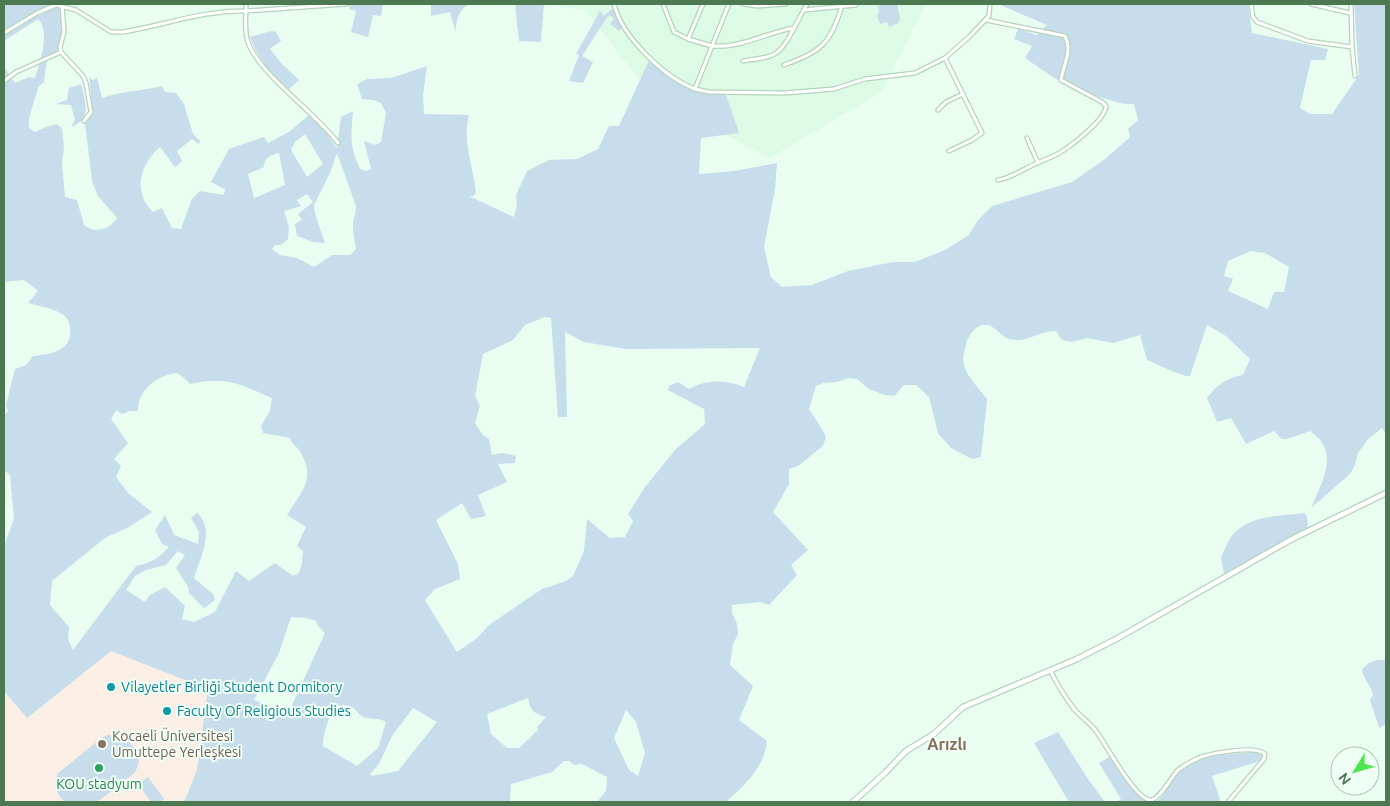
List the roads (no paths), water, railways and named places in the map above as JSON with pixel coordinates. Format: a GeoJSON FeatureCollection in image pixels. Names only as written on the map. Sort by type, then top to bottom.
{"type":"FeatureCollection","features":[{"type":"Feature","properties":{"kind":"street"},"geometry":{"type":"LineString","coordinates":[[246,4],[248,41],[256,56],[272,76],[318,120],[338,143]]}},
{"type":"Feature","properties":{"kind":"street"},"geometry":{"type":"LineString","coordinates":[[4,33],[37,13],[56,5],[76,10],[111,32],[124,32],[198,15],[230,11],[347,4]]}},
{"type":"Feature","properties":{"kind":"street"},"geometry":{"type":"LineString","coordinates":[[614,4],[620,21],[650,58],[673,78],[695,89],[709,92],[785,93],[834,89],[865,79],[915,73],[945,58],[969,37],[986,20],[990,4]]}},
{"type":"Feature","properties":{"kind":"street"},"geometry":{"type":"LineString","coordinates":[[663,4],[674,32],[688,39],[712,46],[724,46],[758,38],[779,30],[794,28]]}},
{"type":"Feature","properties":{"kind":"street"},"geometry":{"type":"LineString","coordinates":[[688,39],[703,4]]}},
{"type":"Feature","properties":{"kind":"street"},"geometry":{"type":"LineString","coordinates":[[695,89],[729,4]]}},
{"type":"Feature","properties":{"kind":"street"},"geometry":{"type":"LineString","coordinates":[[742,4],[756,6],[786,4]]}},
{"type":"Feature","properties":{"kind":"street"},"geometry":{"type":"LineString","coordinates":[[743,61],[778,54],[807,4]]}},
{"type":"Feature","properties":{"kind":"street"},"geometry":{"type":"LineString","coordinates":[[1251,4],[1253,17],[1257,22],[1308,41],[1352,47]]}},
{"type":"Feature","properties":{"kind":"street"},"geometry":{"type":"LineString","coordinates":[[1311,4],[1350,13]]}},
{"type":"Feature","properties":{"kind":"street"},"geometry":{"type":"LineString","coordinates":[[1351,4],[1355,76]]}},
{"type":"Feature","properties":{"kind":"street"},"geometry":{"type":"LineString","coordinates":[[62,5],[64,32],[60,47],[61,52],[83,76],[86,83],[91,112],[84,121]]}},
{"type":"Feature","properties":{"kind":"street"},"geometry":{"type":"LineString","coordinates":[[804,10],[856,5]]}},
{"type":"Feature","properties":{"kind":"street"},"geometry":{"type":"LineString","coordinates":[[784,65],[809,54],[826,42],[833,32],[842,6]]}},
{"type":"Feature","properties":{"kind":"street"},"geometry":{"type":"LineString","coordinates":[[986,20],[1065,36],[1068,48],[1067,60],[1061,80],[1106,106],[1105,112],[1091,128],[1062,152],[1012,177],[998,180]]}},
{"type":"Feature","properties":{"kind":"street"},"geometry":{"type":"LineString","coordinates":[[4,81],[16,72],[61,52]]}},
{"type":"Feature","properties":{"kind":"street"},"geometry":{"type":"LineString","coordinates":[[945,58],[982,133],[972,140],[948,151]]}},
{"type":"Feature","properties":{"kind":"street"},"geometry":{"type":"LineString","coordinates":[[938,110],[946,102],[963,94]]}},
{"type":"Feature","properties":{"kind":"street"},"geometry":{"type":"LineString","coordinates":[[1026,138],[1038,163]]}},
{"type":"Feature","properties":{"kind":"street"},"geometry":{"type":"LineString","coordinates":[[853,802],[886,773],[906,751],[934,734],[963,707],[1050,670],[1118,638],[1292,539],[1386,493]]}},
{"type":"Feature","properties":{"kind":"street"},"geometry":{"type":"LineString","coordinates":[[1050,670],[1074,710],[1092,725],[1130,783],[1147,799],[1152,800],[1158,797],[1175,773],[1199,758],[1218,753],[1245,750],[1263,752],[1265,754],[1264,760],[1228,802]]}},
{"type":"Feature","properties":{"kind":"place","name":"Vilayetler Birliği Student Dormitory"},"geometry":{"type":"Point","coordinates":[111,687]}},
{"type":"Feature","properties":{"kind":"place","name":"Faculty Of Religious Studies"},"geometry":{"type":"Point","coordinates":[167,711]}},
{"type":"Feature","properties":{"kind":"place","name":"Kocaeli Üniversitesi Umuttepe Yerleşkesi"},"geometry":{"type":"Point","coordinates":[102,744]}},
{"type":"Feature","properties":{"kind":"place","name":"KOU stadyum"},"geometry":{"type":"Point","coordinates":[99,768]}},
{"type":"Feature","properties":{"kind":"district","name":"Arızlı"},"geometry":{"type":"Point","coordinates":[947,744]}}]}
